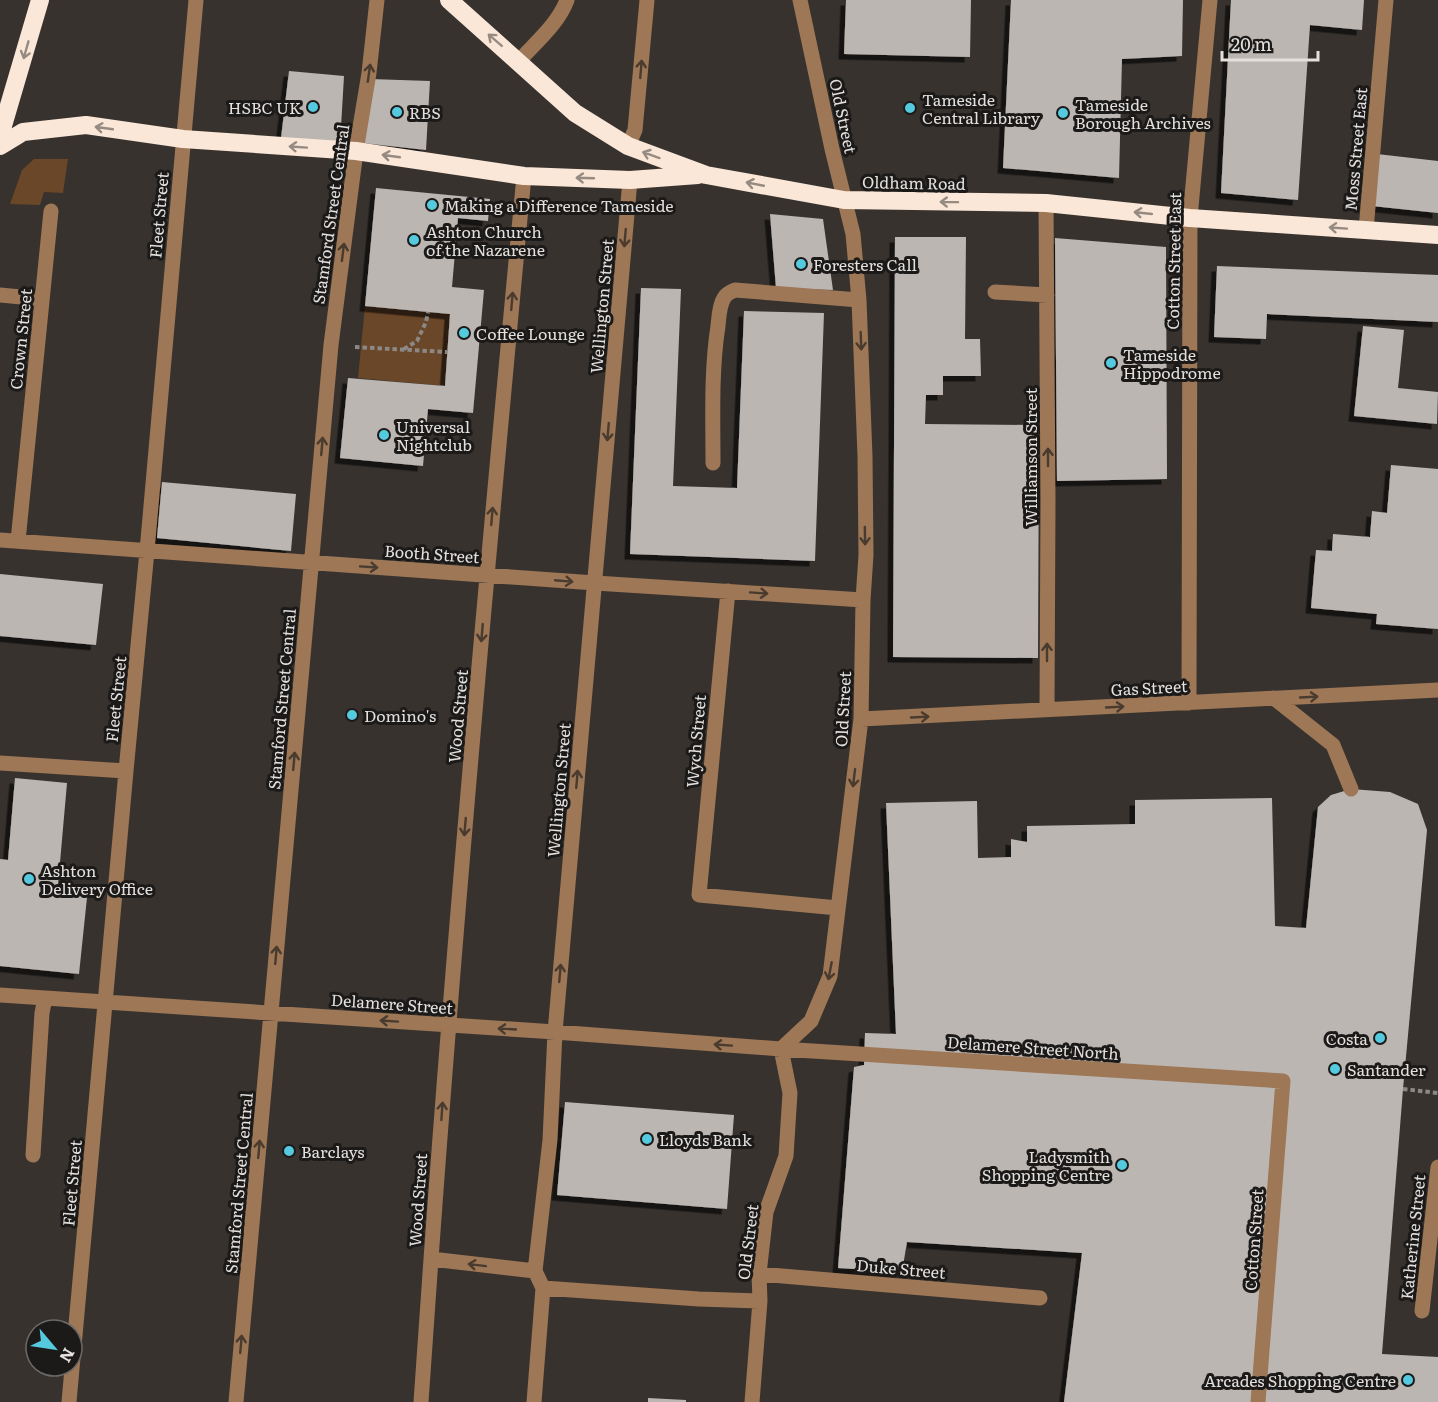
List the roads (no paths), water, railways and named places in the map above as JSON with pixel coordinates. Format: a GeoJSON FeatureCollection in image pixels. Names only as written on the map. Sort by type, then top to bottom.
{"type":"FeatureCollection","features":[{"type":"Feature","properties":{"kind":"highway"},"geometry":{"type":"LineString","coordinates":[[0,136],[40,0]]}},
{"type":"Feature","properties":{"kind":"highway","name":"Oldham Road"},"geometry":{"type":"LineString","coordinates":[[449,0],[575,112],[628,146],[706,175],[844,200],[1046,204],[1190,218],[1438,235]]}},
{"type":"Feature","properties":{"kind":"highway"},"geometry":{"type":"LineString","coordinates":[[0,146],[23,132],[86,125],[183,139],[356,151],[524,176],[630,180],[706,175]]}},
{"type":"Feature","properties":{"kind":"street","name":"Fleet Street"},"geometry":{"type":"LineString","coordinates":[[69,1402],[182,184],[183,139],[196,0]]}},
{"type":"Feature","properties":{"kind":"street","name":"Stamford Street Central"},"geometry":{"type":"LineString","coordinates":[[236,1402],[331,345],[377,0]]}},
{"type":"Feature","properties":{"kind":"street"},"geometry":{"type":"LineString","coordinates":[[519,61],[553,24],[567,0]]}},
{"type":"Feature","properties":{"kind":"street"},"geometry":{"type":"LineString","coordinates":[[628,146],[636,130],[647,0]]}},
{"type":"Feature","properties":{"kind":"street","name":"Old Street"},"geometry":{"type":"LineString","coordinates":[[752,1402],[760,1301],[759,1274],[766,1212],[786,1156],[790,1093],[781,1049],[811,1021],[830,976],[861,720],[866,555],[859,300],[853,234],[800,0]]}},
{"type":"Feature","properties":{"kind":"street","name":"Cotton Street East"},"geometry":{"type":"LineString","coordinates":[[1189,703],[1190,218],[1210,0]]}},
{"type":"Feature","properties":{"kind":"street","name":"Moss Street East"},"geometry":{"type":"LineString","coordinates":[[1366,230],[1386,0]]}},
{"type":"Feature","properties":{"kind":"street","name":"Wood Street"},"geometry":{"type":"LineString","coordinates":[[421,1402],[448,1025],[524,176]]}},
{"type":"Feature","properties":{"kind":"street","name":"Wellington Street"},"geometry":{"type":"LineString","coordinates":[[534,1402],[543,1288],[536,1271],[550,1140],[555,1032],[630,180]]}},
{"type":"Feature","properties":{"kind":"street","name":"Williamson Street"},"geometry":{"type":"LineString","coordinates":[[1046,204],[1047,710]]}},
{"type":"Feature","properties":{"kind":"street","name":"Crown Street"},"geometry":{"type":"LineString","coordinates":[[18,541],[51,211]]}},
{"type":"Feature","properties":{"kind":"street"},"geometry":{"type":"LineString","coordinates":[[713,463],[715,348],[724,296],[735,290],[859,300]]}},
{"type":"Feature","properties":{"kind":"street"},"geometry":{"type":"LineString","coordinates":[[995,292],[1047,295]]}},
{"type":"Feature","properties":{"kind":"street"},"geometry":{"type":"LineString","coordinates":[[0,295],[42,299]]}},
{"type":"Feature","properties":{"kind":"street","name":"Booth Street"},"geometry":{"type":"LineString","coordinates":[[0,540],[863,600]]}},
{"type":"Feature","properties":{"kind":"street","name":"Wych Street"},"geometry":{"type":"LineString","coordinates":[[728,591],[699,895],[838,908]]}},
{"type":"Feature","properties":{"kind":"street","name":"Gas Street"},"geometry":{"type":"LineString","coordinates":[[861,720],[1438,690]]}},
{"type":"Feature","properties":{"kind":"street"},"geometry":{"type":"LineString","coordinates":[[1274,698],[1333,745],[1351,789]]}},
{"type":"Feature","properties":{"kind":"street"},"geometry":{"type":"LineString","coordinates":[[0,763],[126,771]]}},
{"type":"Feature","properties":{"kind":"street","name":"Delamere Street"},"geometry":{"type":"LineString","coordinates":[[0,995],[781,1049]]}},
{"type":"Feature","properties":{"kind":"street"},"geometry":{"type":"LineString","coordinates":[[33,1155],[45,998]]}},
{"type":"Feature","properties":{"kind":"street","name":"Delamere Street North"},"geometry":{"type":"LineString","coordinates":[[781,1049],[1283,1081]]}},
{"type":"Feature","properties":{"kind":"street","name":"Cotton Street"},"geometry":{"type":"LineString","coordinates":[[1258,1402],[1283,1081]]}},
{"type":"Feature","properties":{"kind":"street","name":"Katherine Street"},"geometry":{"type":"LineString","coordinates":[[1422,1311],[1438,1167]]}},
{"type":"Feature","properties":{"kind":"street","name":"Wood Street"},"geometry":{"type":"LineString","coordinates":[[431,1259],[536,1271]]}},
{"type":"Feature","properties":{"kind":"street","name":"Duke Street"},"geometry":{"type":"LineString","coordinates":[[759,1274],[1040,1298]]}},
{"type":"Feature","properties":{"kind":"street"},"geometry":{"type":"LineString","coordinates":[[543,1288],[760,1301]]}},
{"type":"Feature","properties":{"kind":"place","name":"HSBC UK"},"geometry":{"type":"Point","coordinates":[313,107]}},
{"type":"Feature","properties":{"kind":"place","name":"Tameside Central Library"},"geometry":{"type":"Point","coordinates":[910,108]}},
{"type":"Feature","properties":{"kind":"place","name":"RBS"},"geometry":{"type":"Point","coordinates":[397,112]}},
{"type":"Feature","properties":{"kind":"place","name":"Tameside Borough Archives"},"geometry":{"type":"Point","coordinates":[1063,113]}},
{"type":"Feature","properties":{"kind":"place","name":"Making a Difference Tameside"},"geometry":{"type":"Point","coordinates":[432,205]}},
{"type":"Feature","properties":{"kind":"place","name":"Ashton Church of the Nazarene"},"geometry":{"type":"Point","coordinates":[414,240]}},
{"type":"Feature","properties":{"kind":"place","name":"Foresters Call"},"geometry":{"type":"Point","coordinates":[801,264]}},
{"type":"Feature","properties":{"kind":"place","name":"Coffee Lounge"},"geometry":{"type":"Point","coordinates":[464,333]}},
{"type":"Feature","properties":{"kind":"place","name":"Tameside Hippodrome"},"geometry":{"type":"Point","coordinates":[1111,363]}},
{"type":"Feature","properties":{"kind":"place","name":"Universal Nightclub"},"geometry":{"type":"Point","coordinates":[384,435]}},
{"type":"Feature","properties":{"kind":"place","name":"Domino's"},"geometry":{"type":"Point","coordinates":[352,715]}},
{"type":"Feature","properties":{"kind":"place","name":"Ashton Delivery Office"},"geometry":{"type":"Point","coordinates":[29,879]}},
{"type":"Feature","properties":{"kind":"place","name":"Costa"},"geometry":{"type":"Point","coordinates":[1380,1038]}},
{"type":"Feature","properties":{"kind":"place","name":"Santander"},"geometry":{"type":"Point","coordinates":[1335,1069]}},
{"type":"Feature","properties":{"kind":"place","name":"Lloyds Bank"},"geometry":{"type":"Point","coordinates":[647,1139]}},
{"type":"Feature","properties":{"kind":"place","name":"Barclays"},"geometry":{"type":"Point","coordinates":[289,1151]}},
{"type":"Feature","properties":{"kind":"place","name":"Ladysmith Shopping Centre"},"geometry":{"type":"Point","coordinates":[1122,1165]}},
{"type":"Feature","properties":{"kind":"place","name":"Arcades Shopping Centre"},"geometry":{"type":"Point","coordinates":[1408,1380]}}]}
